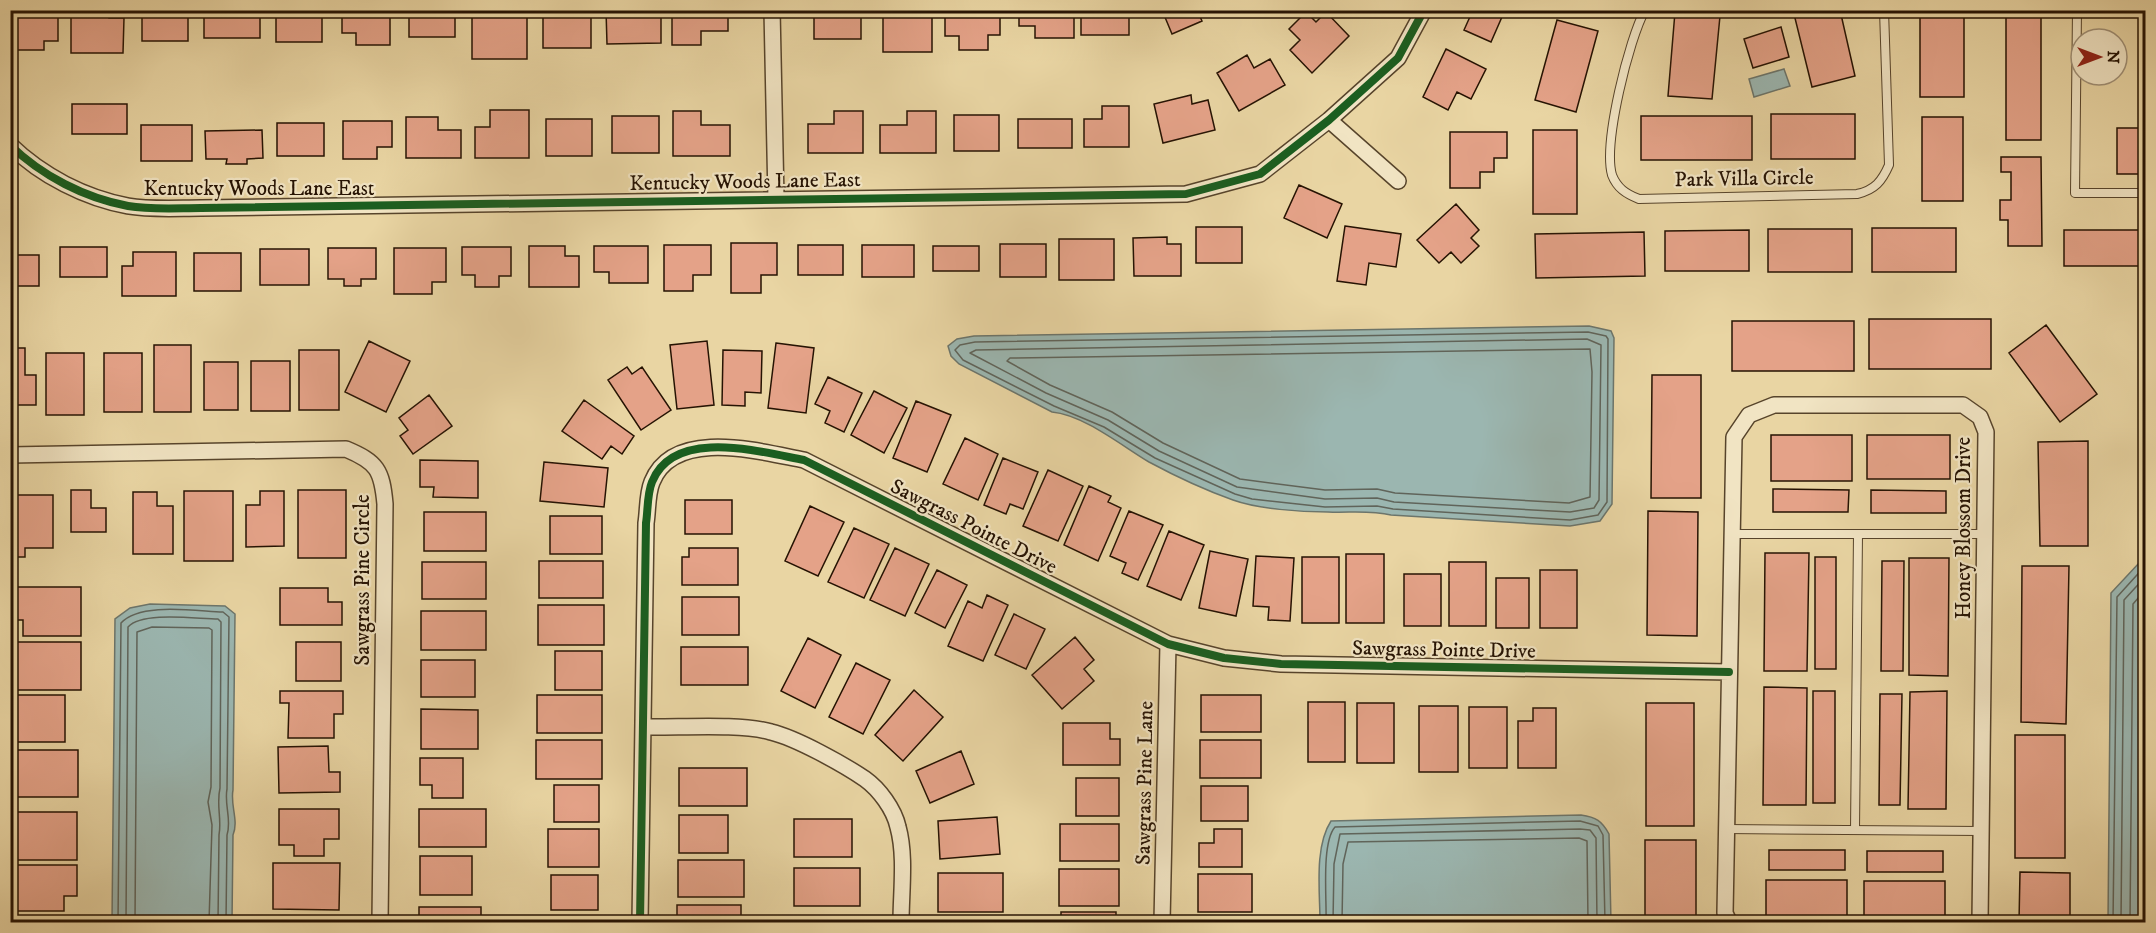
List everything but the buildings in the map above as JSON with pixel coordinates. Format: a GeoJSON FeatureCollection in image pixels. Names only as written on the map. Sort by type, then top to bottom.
{"type":"FeatureCollection","features":[{"type":"Feature","properties":{"kind":"street"},"geometry":{"type":"LineString","coordinates":[[772,10],[776,199]]}},
{"type":"Feature","properties":{"kind":"street","name":"Kentucky Woods Lane East"},"geometry":{"type":"LineString","coordinates":[[10,145],[36,168],[65,184],[97,198],[129,206],[201,208],[1186,194],[1260,174],[1329,120],[1398,58],[1424,10]]}},
{"type":"Feature","properties":{"kind":"street"},"geometry":{"type":"LineString","coordinates":[[1329,120],[1398,181]]}},
{"type":"Feature","properties":{"kind":"street","name":"Honey Blossom Drive"},"geometry":{"type":"LineString","coordinates":[[1729,922],[1725,913],[1734,437],[1749,415],[1774,405],[1963,405],[1980,417],[1986,432],[1980,922]]}},
{"type":"Feature","properties":{"kind":"street","name":"Sawgrass Pointe Drive"},"geometry":{"type":"LineString","coordinates":[[640,922],[646,524],[652,482],[670,457],[707,446],[758,451],[804,460],[1168,644],[1224,658],[1281,664],[1729,672]]}},
{"type":"Feature","properties":{"kind":"street","name":"Sawgrass Pine Circle"},"geometry":{"type":"LineString","coordinates":[[10,455],[346,449],[374,464],[380,474],[385,504],[380,922]]}},
{"type":"Feature","properties":{"kind":"street","name":"Sawgrass Pine Lane"},"geometry":{"type":"LineString","coordinates":[[1162,922],[1168,644]]}},
{"type":"Feature","properties":{"kind":"street"},"geometry":{"type":"LineString","coordinates":[[643,727],[770,731],[794,741],[865,779],[882,796],[899,828],[901,922]]}},
{"type":"Feature","properties":{"kind":"lane","name":"Park Villa Circle"},"geometry":{"type":"LineString","coordinates":[[1645,10],[1618,94],[1611,159],[1612,173],[1618,186],[1639,199],[1857,194],[1869,191],[1877,185],[1889,165],[1884,10]]}},
{"type":"Feature","properties":{"kind":"lane"},"geometry":{"type":"LineString","coordinates":[[2077,10],[2075,194],[2145,193]]}},
{"type":"Feature","properties":{"kind":"lane"},"geometry":{"type":"LineString","coordinates":[[1732,534],[1985,534]]}},
{"type":"Feature","properties":{"kind":"lane"},"geometry":{"type":"LineString","coordinates":[[1855,830],[1858,534]]}},
{"type":"Feature","properties":{"kind":"lane"},"geometry":{"type":"LineString","coordinates":[[1726,829],[1981,831]]}},
{"type":"Feature","properties":{"kind":"water"},"geometry":{"type":"Polygon","coordinates":[[[1784,69],[1790,86],[1754,97],[1749,79],[1784,69]]]}},
{"type":"Feature","properties":{"kind":"water"},"geometry":{"type":"Polygon","coordinates":[[[1589,326],[1611,331],[1614,338],[1612,504],[1600,521],[1570,526],[1367,512],[1293,511],[1243,503],[1212,492],[1169,472],[1090,425],[1064,414],[1052,412],[959,364],[951,356],[948,346],[957,339],[974,336],[1589,326]]]}},
{"type":"Feature","properties":{"kind":"water"},"geometry":{"type":"Polygon","coordinates":[[[2145,545],[2145,922],[2108,922],[2111,593],[2140,562],[2141,548],[2145,545]]]}},
{"type":"Feature","properties":{"kind":"water"},"geometry":{"type":"Polygon","coordinates":[[[150,604],[225,606],[235,614],[232,796],[235,830],[233,835],[232,922],[112,922],[115,619],[130,608],[150,604]]]}},
{"type":"Feature","properties":{"kind":"water"},"geometry":{"type":"Polygon","coordinates":[[[1581,815],[1598,820],[1609,834],[1611,922],[1320,922],[1320,856],[1331,821],[1581,815]]]}},
{"type":"Feature","properties":{"kind":"cycle path"},"geometry":{"type":"LineString","coordinates":[[10,145],[50,176],[80,191],[128,206],[155,208],[1186,194],[1260,174],[1329,120],[1398,58],[1424,10]]}},
{"type":"Feature","properties":{"kind":"cycle path"},"geometry":{"type":"LineString","coordinates":[[640,922],[648,497],[652,482],[663,465],[679,454],[698,449],[720,447],[743,449],[804,460],[1168,644],[1224,658],[1281,664],[1729,672]]}}]}
